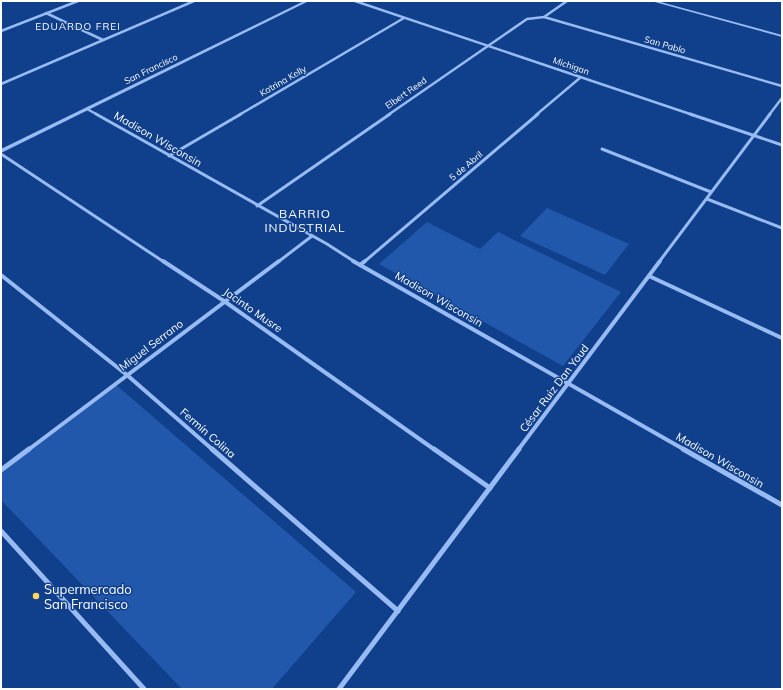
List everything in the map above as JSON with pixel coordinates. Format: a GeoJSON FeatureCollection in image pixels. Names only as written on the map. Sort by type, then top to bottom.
{"type":"FeatureCollection","features":[{"type":"Feature","properties":{"kind":"street"},"geometry":{"type":"LineString","coordinates":[[1,30],[78,1]]}},
{"type":"Feature","properties":{"kind":"street"},"geometry":{"type":"LineString","coordinates":[[1,84],[194,1]]}},
{"type":"Feature","properties":{"kind":"street","name":"San Francisco"},"geometry":{"type":"LineString","coordinates":[[1,153],[307,1]]}},
{"type":"Feature","properties":{"kind":"street","name":"Michigan"},"geometry":{"type":"LineString","coordinates":[[355,1],[782,145]]}},
{"type":"Feature","properties":{"kind":"street","name":"Elbert Reed"},"geometry":{"type":"LineString","coordinates":[[257,206],[526,19],[544,17],[567,1]]}},
{"type":"Feature","properties":{"kind":"street"},"geometry":{"type":"LineString","coordinates":[[653,1],[782,36]]}},
{"type":"Feature","properties":{"kind":"street"},"geometry":{"type":"LineString","coordinates":[[46,13],[103,40]]}},
{"type":"Feature","properties":{"kind":"street","name":"San Pablo"},"geometry":{"type":"LineString","coordinates":[[544,17],[782,86]]}},
{"type":"Feature","properties":{"kind":"street","name":"Katrina Kelly"},"geometry":{"type":"LineString","coordinates":[[169,156],[404,18]]}},
{"type":"Feature","properties":{"kind":"street","name":"5 de Abril"},"geometry":{"type":"LineString","coordinates":[[360,265],[581,77]]}},
{"type":"Feature","properties":{"kind":"street","name":"César Ruiz Dan Youd"},"geometry":{"type":"LineString","coordinates":[[339,689],[782,98]]}},
{"type":"Feature","properties":{"kind":"street","name":"Madison Wisconsin"},"geometry":{"type":"LineString","coordinates":[[87,109],[782,505]]}},
{"type":"Feature","properties":{"kind":"street"},"geometry":{"type":"LineString","coordinates":[[602,149],[711,192]]}},
{"type":"Feature","properties":{"kind":"street","name":"Jacinto Musre"},"geometry":{"type":"LineString","coordinates":[[1,153],[224,301],[490,488]]}},
{"type":"Feature","properties":{"kind":"street"},"geometry":{"type":"LineString","coordinates":[[706,199],[782,228]]}},
{"type":"Feature","properties":{"kind":"street","name":"Miguel Serrano"},"geometry":{"type":"LineString","coordinates":[[1,470],[312,236]]}},
{"type":"Feature","properties":{"kind":"street","name":"Fermín Colina"},"geometry":{"type":"LineString","coordinates":[[1,275],[127,375],[398,611]]}},
{"type":"Feature","properties":{"kind":"street"},"geometry":{"type":"LineString","coordinates":[[649,276],[782,338]]}},
{"type":"Feature","properties":{"kind":"street"},"geometry":{"type":"LineString","coordinates":[[1,531],[144,689]]}},
{"type":"Feature","properties":{"kind":"shaded area"},"geometry":{"type":"Polygon","coordinates":[[[547,208],[629,244],[605,275],[520,236],[547,208]]]}},
{"type":"Feature","properties":{"kind":"shaded area"},"geometry":{"type":"Polygon","coordinates":[[[427,222],[480,249],[498,232],[621,292],[563,366],[379,264],[427,222]]]}},
{"type":"Feature","properties":{"kind":"shaded area"},"geometry":{"type":"Polygon","coordinates":[[[114,383],[356,592],[272,689],[182,689],[1,500],[1,470],[114,383]]]}},
{"type":"Feature","properties":{"kind":"place","name":"Supermercado San Francisco"},"geometry":{"type":"Point","coordinates":[36,596]}},
{"type":"Feature","properties":{"kind":"district","name":"EDUARDO FREI"},"geometry":{"type":"Point","coordinates":[78,26]}},
{"type":"Feature","properties":{"kind":"district","name":"BARRIO INDUSTRIAL"},"geometry":{"type":"Point","coordinates":[305,221]}}]}
